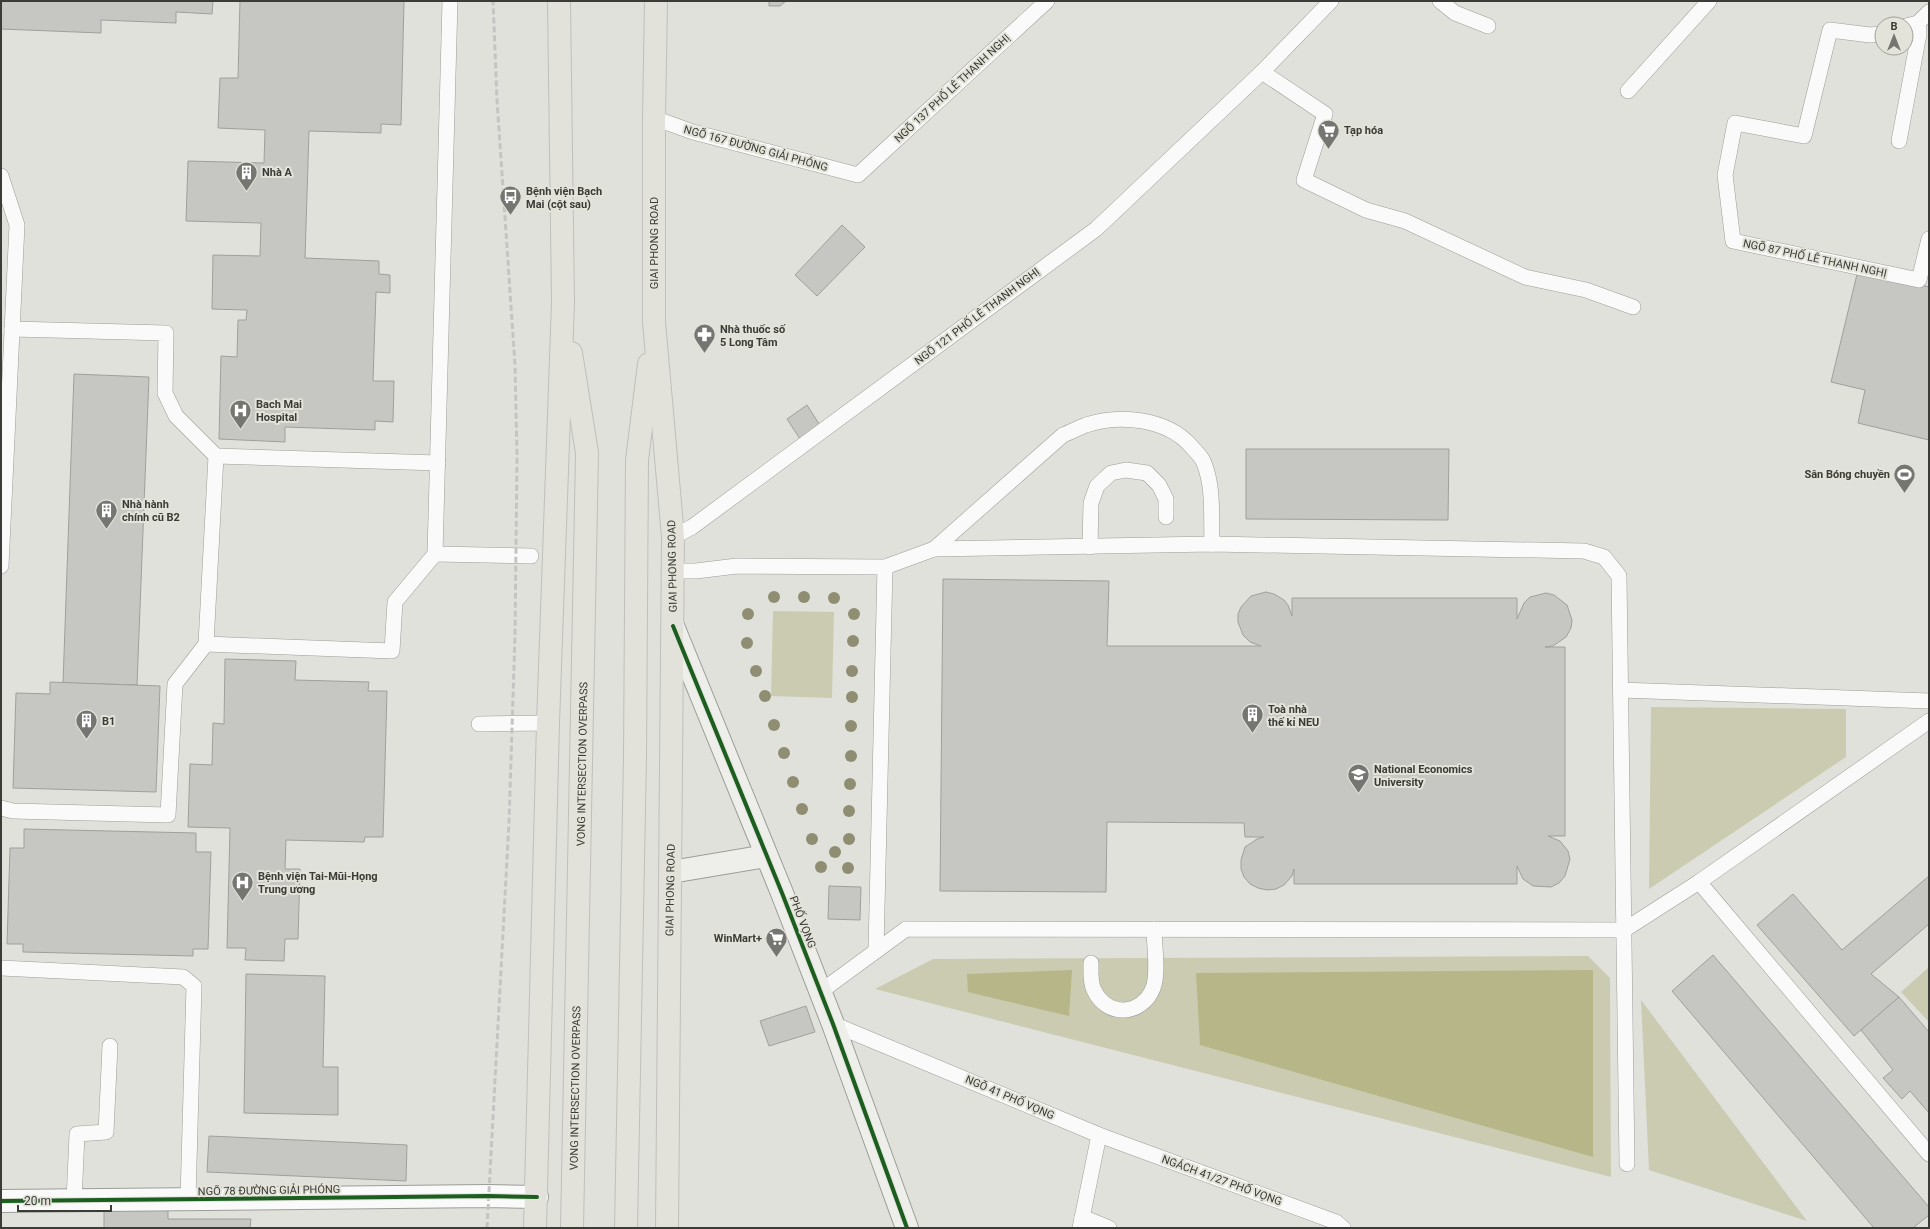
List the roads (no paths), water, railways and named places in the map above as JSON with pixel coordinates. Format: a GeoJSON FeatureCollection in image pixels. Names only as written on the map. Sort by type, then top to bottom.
{"type":"FeatureCollection","features":[{"type":"Feature","properties":{"kind":"main road"},"geometry":{"type":"LineString","coordinates":[[535,1228],[537,1197],[548,723],[563,302],[559,1]]}},
{"type":"Feature","properties":{"kind":"main road","name":"GIAI PHONG ROAD"},"geometry":{"type":"LineString","coordinates":[[656,1],[654,118],[654,322],[674,537],[667,1228]]}},
{"type":"Feature","properties":{"kind":"main road","name":"VONG INTERSECTION OVERPASS"},"geometry":{"type":"LineString","coordinates":[[563,302],[587,454],[572,1228]]}},
{"type":"Feature","properties":{"kind":"main road"},"geometry":{"type":"LineString","coordinates":[[626,1228],[635,757],[637,460],[654,322]]}},
{"type":"Feature","properties":{"kind":"street","name":"PHỐ VỌNG"},"geometry":{"type":"LineString","coordinates":[[673,626],[833,1024],[907,1228]]}},
{"type":"Feature","properties":{"kind":"street"},"geometry":{"type":"LineString","coordinates":[[671,872],[766,856]]}},
{"type":"Feature","properties":{"kind":"street","name":"NGÕ 78 ĐƯỜNG GIẢI PHÓNG"},"geometry":{"type":"LineString","coordinates":[[1,1201],[488,1196],[537,1197]]}},
{"type":"Feature","properties":{"kind":"lane"},"geometry":{"type":"LineString","coordinates":[[206,644],[392,651],[395,602],[435,554],[450,1]]}},
{"type":"Feature","properties":{"kind":"lane","name":"NGÕ 137 PHỐ LÊ THANH NGHỊ"},"geometry":{"type":"LineString","coordinates":[[858,175],[1046,1]]}},
{"type":"Feature","properties":{"kind":"lane","name":"NGÕ 121 PHỐ LÊ THANH NGHỊ"},"geometry":{"type":"LineString","coordinates":[[674,537],[692,527],[1096,229],[1262,72],[1331,1]]}},
{"type":"Feature","properties":{"kind":"lane"},"geometry":{"type":"LineString","coordinates":[[1440,1],[1455,14],[1488,26]]}},
{"type":"Feature","properties":{"kind":"lane"},"geometry":{"type":"LineString","coordinates":[[1628,90],[1709,1]]}},
{"type":"Feature","properties":{"kind":"lane"},"geometry":{"type":"LineString","coordinates":[[1914,23],[1929,12]]}},
{"type":"Feature","properties":{"kind":"lane"},"geometry":{"type":"LineString","coordinates":[[1899,141],[1919,34],[1914,28]]}},
{"type":"Feature","properties":{"kind":"lane","name":"NGÕ 87 PHỐ LÊ THANH NGHỊ"},"geometry":{"type":"LineString","coordinates":[[1874,35],[1830,30],[1804,136],[1735,123],[1725,175],[1733,242],[1919,280],[1929,239]]}},
{"type":"Feature","properties":{"kind":"lane"},"geometry":{"type":"LineString","coordinates":[[1262,72],[1325,114],[1304,180],[1366,210],[1405,221],[1525,277],[1586,290],[1633,307]]}},
{"type":"Feature","properties":{"kind":"lane","name":"NGÕ 167 ĐƯỜNG GIẢI PHÓNG"},"geometry":{"type":"LineString","coordinates":[[654,118],[693,132],[858,175]]}},
{"type":"Feature","properties":{"kind":"lane"},"geometry":{"type":"LineString","coordinates":[[1,176],[17,225],[1,566]]}},
{"type":"Feature","properties":{"kind":"lane"},"geometry":{"type":"LineString","coordinates":[[12,329],[166,333],[165,393],[176,416],[216,456],[438,463]]}},
{"type":"Feature","properties":{"kind":"lane"},"geometry":{"type":"LineString","coordinates":[[934,549],[1063,435],[1086,425],[1114,420],[1143,421],[1169,428],[1186,441],[1204,461],[1211,489],[1212,544]]}},
{"type":"Feature","properties":{"kind":"lane"},"geometry":{"type":"LineString","coordinates":[[1,808],[13,811],[168,815],[175,684],[206,644],[216,456]]}},
{"type":"Feature","properties":{"kind":"lane"},"geometry":{"type":"LineString","coordinates":[[1090,546],[1090,503],[1097,486],[1111,473],[1126,470],[1147,473],[1160,485],[1166,500],[1166,516]]}},
{"type":"Feature","properties":{"kind":"lane"},"geometry":{"type":"LineString","coordinates":[[674,571],[696,571],[737,566],[885,567],[934,549],[1212,544],[1584,551],[1604,557],[1619,576],[1627,1164]]}},
{"type":"Feature","properties":{"kind":"lane"},"geometry":{"type":"LineString","coordinates":[[435,554],[531,556]]}},
{"type":"Feature","properties":{"kind":"lane"},"geometry":{"type":"LineString","coordinates":[[876,950],[885,567]]}},
{"type":"Feature","properties":{"kind":"lane"},"geometry":{"type":"LineString","coordinates":[[1621,690],[1929,701]]}},
{"type":"Feature","properties":{"kind":"lane"},"geometry":{"type":"LineString","coordinates":[[820,992],[906,929],[1624,930],[1699,882],[1929,721]]}},
{"type":"Feature","properties":{"kind":"lane"},"geometry":{"type":"LineString","coordinates":[[479,724],[548,723]]}},
{"type":"Feature","properties":{"kind":"lane"},"geometry":{"type":"LineString","coordinates":[[1699,882],[1929,1154]]}},
{"type":"Feature","properties":{"kind":"lane"},"geometry":{"type":"LineString","coordinates":[[1091,963],[1092,984],[1094,991],[1103,1002],[1113,1009],[1131,1010],[1139,1006],[1146,1000],[1155,980],[1154,929]]}},
{"type":"Feature","properties":{"kind":"lane"},"geometry":{"type":"LineString","coordinates":[[1,968],[183,977],[194,986],[188,1200]]}},
{"type":"Feature","properties":{"kind":"lane","name":"NGÕ 41 PHỐ VỌNG"},"geometry":{"type":"LineString","coordinates":[[833,1024],[1099,1135]]}},
{"type":"Feature","properties":{"kind":"lane"},"geometry":{"type":"LineString","coordinates":[[74,1200],[77,1134],[106,1132],[110,1046]]}},
{"type":"Feature","properties":{"kind":"lane"},"geometry":{"type":"LineString","coordinates":[[1099,1135],[1081,1222],[1109,1228]]}},
{"type":"Feature","properties":{"kind":"lane","name":"NGÁCH 41/27 PHỐ VỌNG"},"geometry":{"type":"LineString","coordinates":[[1099,1135],[1336,1222],[1343,1228]]}},
{"type":"Feature","properties":{"kind":"railway"},"geometry":{"type":"LineString","coordinates":[[487,1228],[509,822],[515,636],[517,456],[515,365],[497,100],[493,1]]}},
{"type":"Feature","properties":{"kind":"place","name":"Tạp hóa"},"geometry":{"type":"Point","coordinates":[1328,150]}},
{"type":"Feature","properties":{"kind":"place","name":"Nhà A"},"geometry":{"type":"Point","coordinates":[247,192]}},
{"type":"Feature","properties":{"kind":"place","name":"Bệnh viện Bạch Mai (cột sau)"},"geometry":{"type":"Point","coordinates":[510,216]}},
{"type":"Feature","properties":{"kind":"place","name":"Nhà thuốc số 5 Long Tâm"},"geometry":{"type":"Point","coordinates":[705,354]}},
{"type":"Feature","properties":{"kind":"place","name":"Bach Mai Hospital"},"geometry":{"type":"Point","coordinates":[240,430]}},
{"type":"Feature","properties":{"kind":"place","name":"Sân Bóng chuyền"},"geometry":{"type":"Point","coordinates":[1905,494]}},
{"type":"Feature","properties":{"kind":"place","name":"Nhà hành chính cũ B2"},"geometry":{"type":"Point","coordinates":[106,530]}},
{"type":"Feature","properties":{"kind":"place","name":"Toà nhà thế kỉ NEU"},"geometry":{"type":"Point","coordinates":[1253,734]}},
{"type":"Feature","properties":{"kind":"place","name":"B1"},"geometry":{"type":"Point","coordinates":[86,740]}},
{"type":"Feature","properties":{"kind":"place","name":"National Economics University"},"geometry":{"type":"Point","coordinates":[1358,794]}},
{"type":"Feature","properties":{"kind":"place","name":"Bệnh viện Tai-Mũi-Họng Trung ương"},"geometry":{"type":"Point","coordinates":[242,902]}},
{"type":"Feature","properties":{"kind":"place","name":"WinMart+"},"geometry":{"type":"Point","coordinates":[777,958]}}]}
